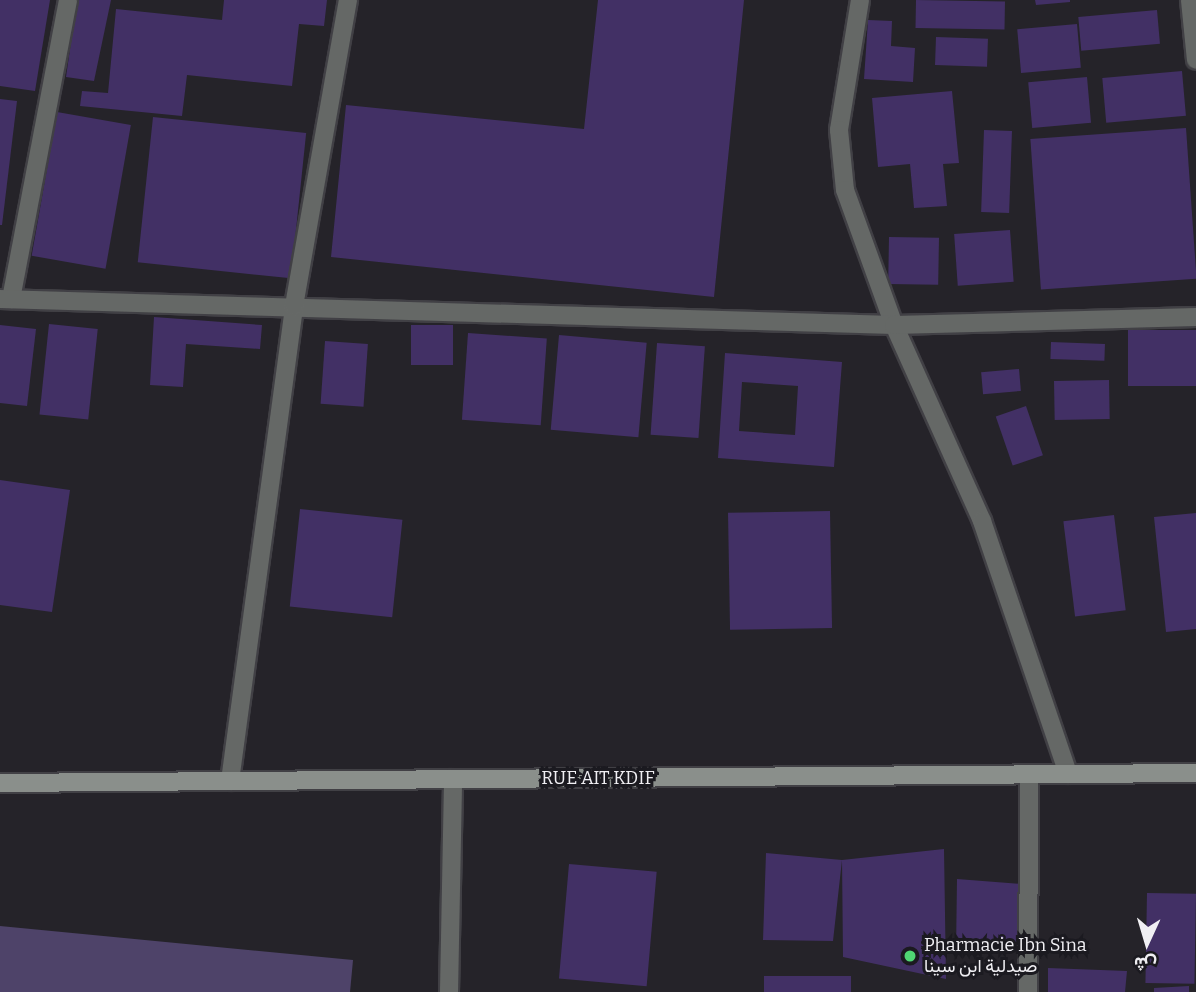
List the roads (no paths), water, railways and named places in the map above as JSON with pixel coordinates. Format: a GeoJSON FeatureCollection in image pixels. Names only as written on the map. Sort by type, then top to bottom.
{"type":"FeatureCollection","features":[{"type":"Feature","properties":{"kind":"street"},"geometry":{"type":"LineString","coordinates":[[68,0],[5,299],[894,325],[1196,317]]}},
{"type":"Feature","properties":{"kind":"street"},"geometry":{"type":"LineString","coordinates":[[230,781],[294,306],[348,0]]}},
{"type":"Feature","properties":{"kind":"street"},"geometry":{"type":"LineString","coordinates":[[860,0],[839,130],[845,190],[894,325],[982,521],[1068,774]]}},
{"type":"Feature","properties":{"kind":"street"},"geometry":{"type":"LineString","coordinates":[[1190,0],[1196,60]]}},
{"type":"Feature","properties":{"kind":"street","name":"RUE AIT KDIF"},"geometry":{"type":"LineString","coordinates":[[0,783],[1196,772]]}},
{"type":"Feature","properties":{"kind":"street"},"geometry":{"type":"LineString","coordinates":[[1028,774],[1028,992]]}},
{"type":"Feature","properties":{"kind":"street"},"geometry":{"type":"LineString","coordinates":[[449,992],[453,779]]}},
{"type":"Feature","properties":{"kind":"place","name":"Pharmacie Ibn Sina صيدلية ابن سينا"},"geometry":{"type":"Point","coordinates":[910,956]}}]}
